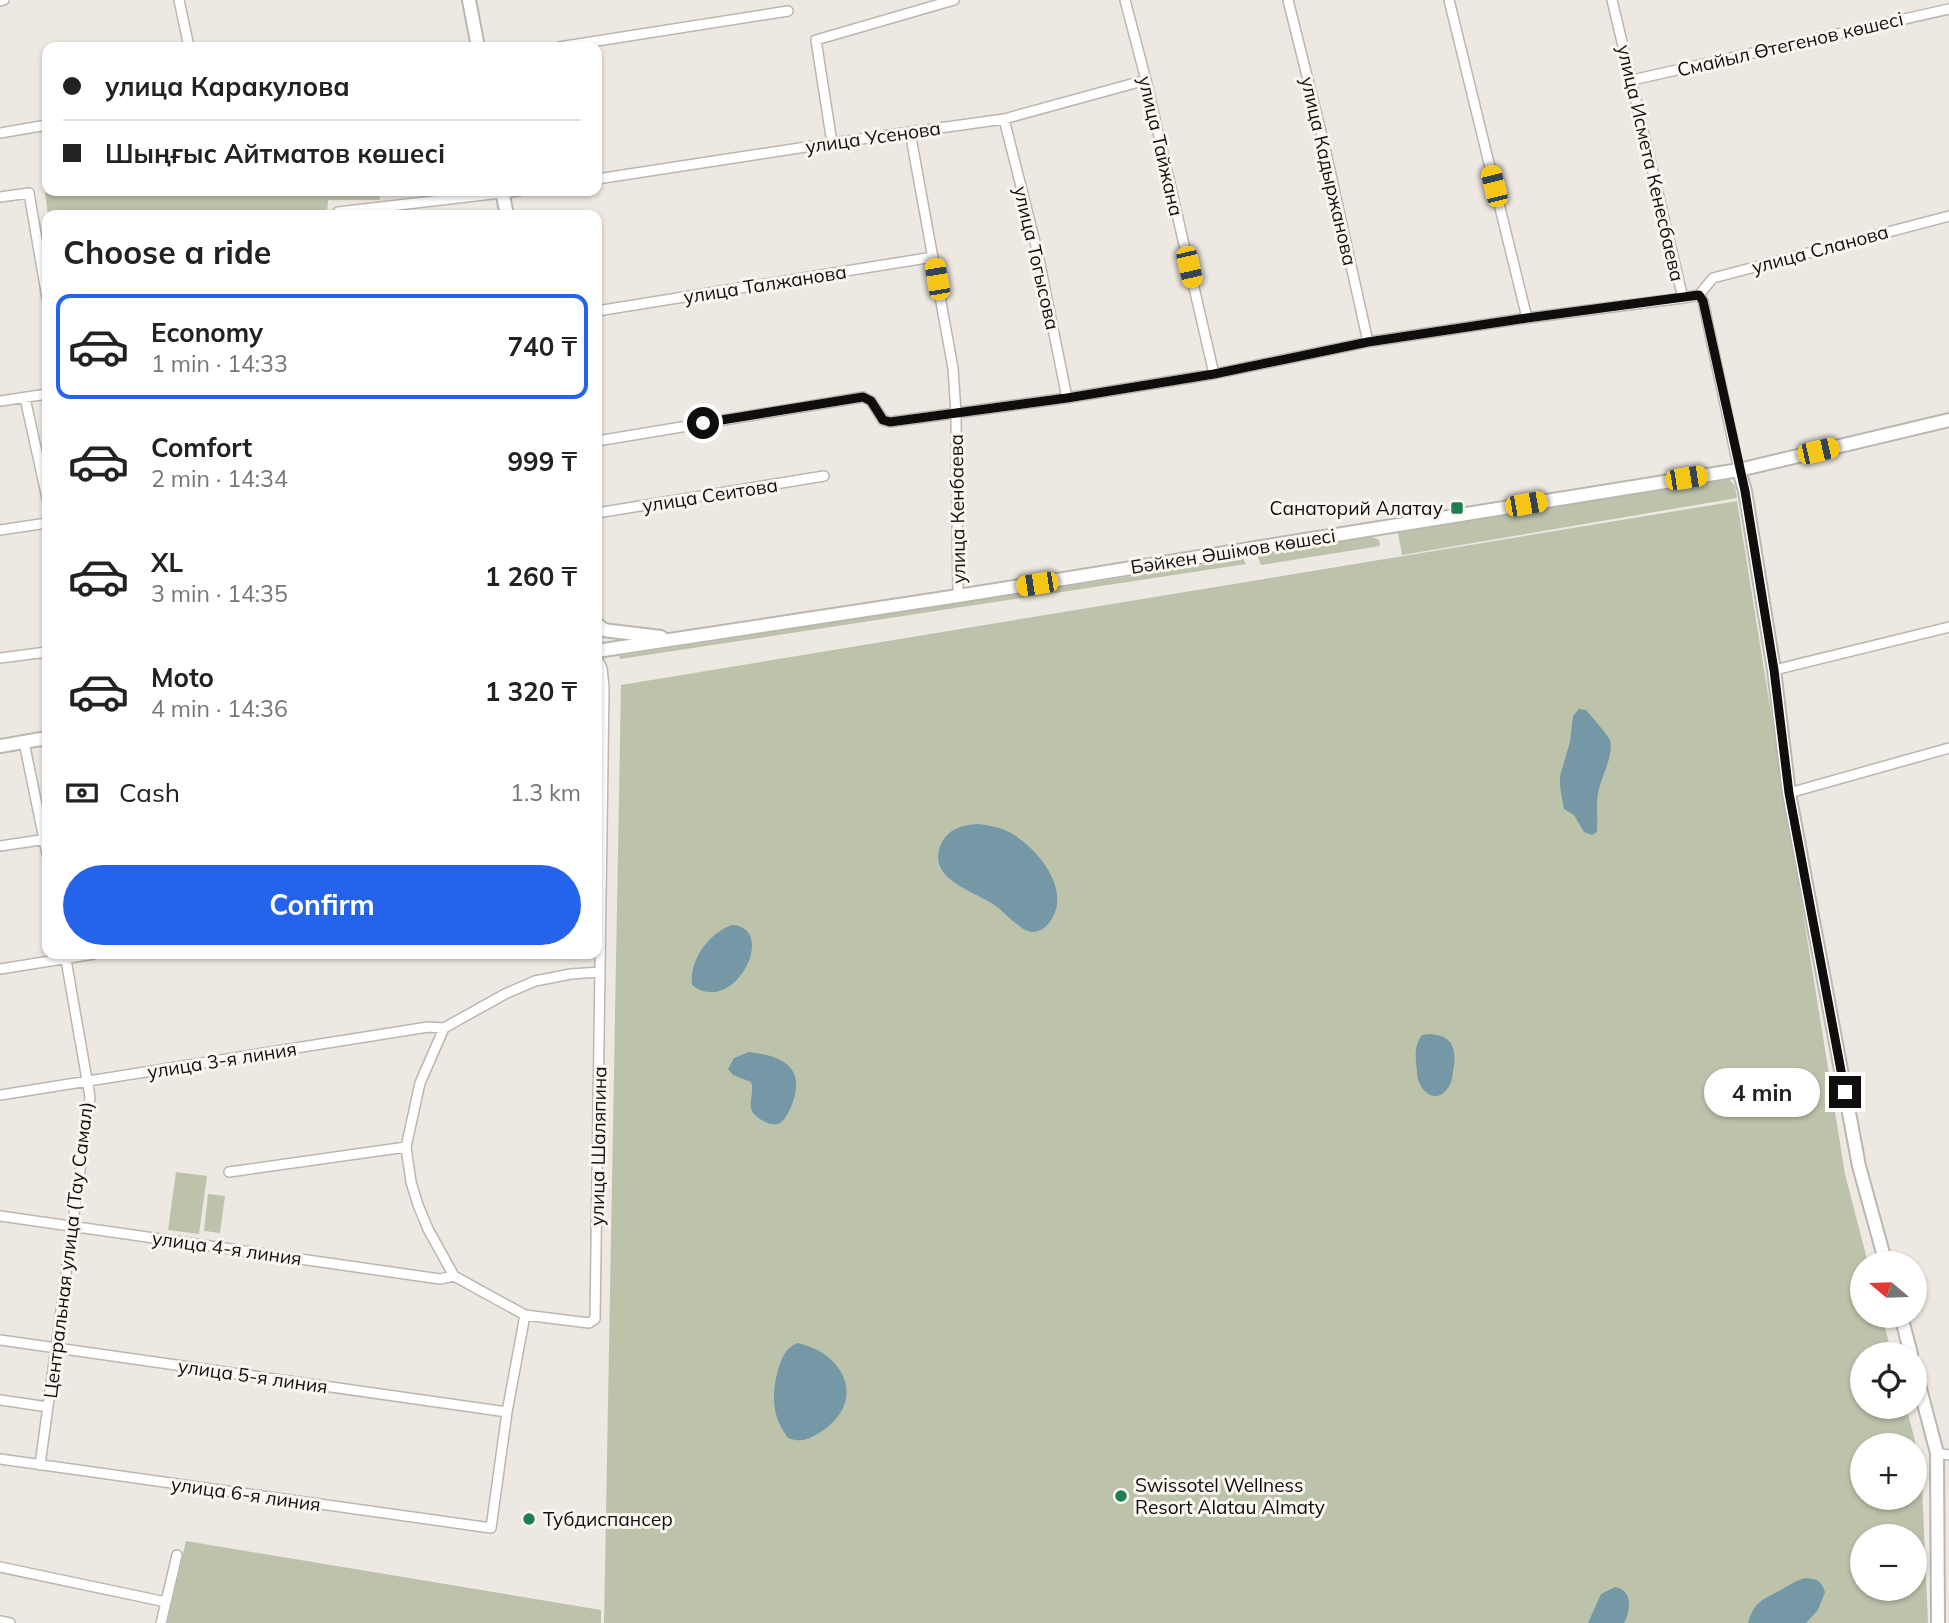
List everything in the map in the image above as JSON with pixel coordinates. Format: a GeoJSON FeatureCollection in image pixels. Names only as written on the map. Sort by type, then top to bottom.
{"type":"FeatureCollection","features":[{"type":"Feature","properties":{"kind":"main road"},"geometry":{"type":"LineString","coordinates":[[469,0],[477,42]]}},
{"type":"Feature","properties":{"kind":"main road","name":"Бәйкен Әшімов көшесі"},"geometry":{"type":"LineString","coordinates":[[602,650],[958,596],[1739,470],[1949,419]]}},
{"type":"Feature","properties":{"kind":"main road"},"geometry":{"type":"LineString","coordinates":[[1739,470],[1745,491],[1774,670],[1789,793],[1859,1166],[1882,1251]]}},
{"type":"Feature","properties":{"kind":"main road"},"geometry":{"type":"LineString","coordinates":[[602,628],[682,639]]}},
{"type":"Feature","properties":{"kind":"main road"},"geometry":{"type":"LineString","coordinates":[[0,746],[42,739]]}},
{"type":"Feature","properties":{"kind":"main road"},"geometry":{"type":"LineString","coordinates":[[1927,1405],[1943,1454],[1938,1623]]}},
{"type":"Feature","properties":{"kind":"street"},"geometry":{"type":"LineString","coordinates":[[179,0],[188,42]]}},
{"type":"Feature","properties":{"kind":"street"},"geometry":{"type":"LineString","coordinates":[[832,143],[816,40],[954,0]]}},
{"type":"Feature","properties":{"kind":"street","name":"улица Тайжана"},"geometry":{"type":"LineString","coordinates":[[1125,0],[1214,374]]}},
{"type":"Feature","properties":{"kind":"street","name":"улица Кадыржанова"},"geometry":{"type":"LineString","coordinates":[[1287,0],[1325,148],[1368,342]]}},
{"type":"Feature","properties":{"kind":"street"},"geometry":{"type":"LineString","coordinates":[[1449,0],[1527,318]]}},
{"type":"Feature","properties":{"kind":"street","name":"улица Исмета Кенесбаева"},"geometry":{"type":"LineString","coordinates":[[1612,0],[1683,298],[1699,295],[1703,301],[1739,470]]}},
{"type":"Feature","properties":{"kind":"street","name":"Смайыл Өтегенов көшесі"},"geometry":{"type":"LineString","coordinates":[[1632,80],[1949,9]]}},
{"type":"Feature","properties":{"kind":"street"},"geometry":{"type":"LineString","coordinates":[[591,42],[788,11]]}},
{"type":"Feature","properties":{"kind":"street","name":"улица Усенова"},"geometry":{"type":"LineString","coordinates":[[602,178],[1004,119],[1146,80]]}},
{"type":"Feature","properties":{"kind":"street","name":"улица Тогысова"},"geometry":{"type":"LineString","coordinates":[[1004,119],[1038,254],[1067,398]]}},
{"type":"Feature","properties":{"kind":"street"},"geometry":{"type":"LineString","coordinates":[[0,133],[42,126]]}},
{"type":"Feature","properties":{"kind":"street","name":"улица Кенбаева"},"geometry":{"type":"LineString","coordinates":[[910,132],[953,368],[958,596]]}},
{"type":"Feature","properties":{"kind":"street"},"geometry":{"type":"LineString","coordinates":[[0,197],[29,193],[42,269]]}},
{"type":"Feature","properties":{"kind":"street"},"geometry":{"type":"LineString","coordinates":[[354,210],[464,196]]}},
{"type":"Feature","properties":{"kind":"street","name":"улица Сланова"},"geometry":{"type":"LineString","coordinates":[[1699,295],[1713,278],[1949,216]]}},
{"type":"Feature","properties":{"kind":"street","name":"улица Талжанова"},"geometry":{"type":"LineString","coordinates":[[602,310],[933,257]]}},
{"type":"Feature","properties":{"kind":"street"},"geometry":{"type":"LineString","coordinates":[[602,440],[863,397],[871,401],[883,420],[890,422],[956,414],[1214,374],[1368,342],[1683,298]]}},
{"type":"Feature","properties":{"kind":"street"},"geometry":{"type":"LineString","coordinates":[[0,401],[42,395]]}},
{"type":"Feature","properties":{"kind":"street"},"geometry":{"type":"LineString","coordinates":[[25,398],[42,475]]}},
{"type":"Feature","properties":{"kind":"street","name":"улица Сеитова"},"geometry":{"type":"LineString","coordinates":[[602,512],[824,476]]}},
{"type":"Feature","properties":{"kind":"street"},"geometry":{"type":"LineString","coordinates":[[0,530],[42,524]]}},
{"type":"Feature","properties":{"kind":"street"},"geometry":{"type":"LineString","coordinates":[[1774,670],[1949,627]]}},
{"type":"Feature","properties":{"kind":"street"},"geometry":{"type":"LineString","coordinates":[[0,658],[42,653]]}},
{"type":"Feature","properties":{"kind":"street","name":"улица Шаляпина"},"geometry":{"type":"LineString","coordinates":[[602,668],[602,745]]}},
{"type":"Feature","properties":{"kind":"street"},"geometry":{"type":"LineString","coordinates":[[24,742],[42,821]]}},
{"type":"Feature","properties":{"kind":"street"},"geometry":{"type":"LineString","coordinates":[[1789,793],[1949,748]]}},
{"type":"Feature","properties":{"kind":"street"},"geometry":{"type":"LineString","coordinates":[[0,846],[42,840]]}},
{"type":"Feature","properties":{"kind":"street"},"geometry":{"type":"LineString","coordinates":[[0,969],[51,959]]}},
{"type":"Feature","properties":{"kind":"street","name":"Центральная улица (Тау Самал)"},"geometry":{"type":"LineString","coordinates":[[40,1465],[90,1097],[66,959]]}},
{"type":"Feature","properties":{"kind":"street","name":"улица Шаляпина"},"geometry":{"type":"LineString","coordinates":[[525,1315],[589,1323],[595,1319],[600,959]]}},
{"type":"Feature","properties":{"kind":"street"},"geometry":{"type":"LineString","coordinates":[[507,1412],[525,1315],[454,1276],[418,1205],[411,1182],[406,1147],[420,1083],[444,1028],[505,994],[535,981],[600,972]]}},
{"type":"Feature","properties":{"kind":"street","name":"улица 3-я линия"},"geometry":{"type":"LineString","coordinates":[[0,1096],[428,1027],[444,1028]]}},
{"type":"Feature","properties":{"kind":"street"},"geometry":{"type":"LineString","coordinates":[[229,1172],[406,1147]]}},
{"type":"Feature","properties":{"kind":"street","name":"улица 4-я линия"},"geometry":{"type":"LineString","coordinates":[[0,1216],[440,1279],[454,1276]]}},
{"type":"Feature","properties":{"kind":"street","name":"улица 5-я линия"},"geometry":{"type":"LineString","coordinates":[[0,1340],[507,1412]]}},
{"type":"Feature","properties":{"kind":"street"},"geometry":{"type":"LineString","coordinates":[[0,1400],[48,1406]]}},
{"type":"Feature","properties":{"kind":"street","name":"улица 6-я линия"},"geometry":{"type":"LineString","coordinates":[[0,1459],[491,1528],[507,1412]]}},
{"type":"Feature","properties":{"kind":"street"},"geometry":{"type":"LineString","coordinates":[[161,1623],[177,1555]]}},
{"type":"Feature","properties":{"kind":"street"},"geometry":{"type":"LineString","coordinates":[[0,1567],[166,1602]]}},
{"type":"Feature","properties":{"kind":"street"},"geometry":{"type":"LineString","coordinates":[[0,1621],[10,1623]]}},
{"type":"Feature","properties":{"kind":"green space"},"geometry":{"type":"Polygon","coordinates":[[[45,196],[379,196],[380,200],[328,200],[327,210],[47,210],[45,196]]]}},
{"type":"Feature","properties":{"kind":"green space"},"geometry":{"type":"Polygon","coordinates":[[[1715,479],[1729,479],[1735,486],[1737,498],[1402,555],[1398,533],[1715,479]]]}},
{"type":"Feature","properties":{"kind":"green space"},"geometry":{"type":"Polygon","coordinates":[[[1737,501],[1845,1174],[1865,1251],[1850,1251],[1850,1328],[1885,1328],[1889,1342],[1850,1342],[1850,1419],[1909,1419],[1913,1433],[1850,1433],[1850,1510],[1923,1510],[1924,1524],[1850,1524],[1850,1601],[1927,1600],[1928,1623],[604,1623],[621,685],[1737,501]]]}},
{"type":"Feature","properties":{"kind":"green space"},"geometry":{"type":"Polygon","coordinates":[[[1370,536],[1379,540],[1380,546],[1261,565],[1257,555],[1370,536]]]}},
{"type":"Feature","properties":{"kind":"green space"},"geometry":{"type":"Polygon","coordinates":[[[1243,559],[1246,564],[620,659],[619,656],[1243,559]]]}},
{"type":"Feature","properties":{"kind":"green space"},"geometry":{"type":"Polygon","coordinates":[[[176,1172],[207,1176],[199,1234],[168,1230],[176,1172]]]}},
{"type":"Feature","properties":{"kind":"green space"},"geometry":{"type":"Polygon","coordinates":[[[208,1194],[225,1196],[220,1233],[204,1231],[208,1194]]]}},
{"type":"Feature","properties":{"kind":"green space"},"geometry":{"type":"Polygon","coordinates":[[[186,1541],[601,1610],[601,1623],[167,1623],[186,1541]]]}},
{"type":"Feature","properties":{"kind":"water"},"geometry":{"type":"Polygon","coordinates":[[[1579,709],[1586,710],[1609,738],[1611,746],[1598,793],[1597,832],[1592,835],[1584,832],[1574,815],[1564,809],[1560,787],[1573,716],[1579,709]]]}},
{"type":"Feature","properties":{"kind":"water"},"geometry":{"type":"Polygon","coordinates":[[[978,824],[1001,829],[1020,839],[1041,859],[1049,871],[1055,884],[1056,911],[1049,923],[1039,931],[1026,931],[993,904],[953,881],[939,865],[938,854],[949,833],[957,828],[978,824]]]}},
{"type":"Feature","properties":{"kind":"water"},"geometry":{"type":"Polygon","coordinates":[[[732,925],[745,930],[751,940],[751,954],[745,968],[736,981],[723,990],[708,992],[692,985],[694,966],[702,949],[716,934],[732,925]]]}},
{"type":"Feature","properties":{"kind":"water"},"geometry":{"type":"Polygon","coordinates":[[[1422,1035],[1444,1037],[1454,1051],[1451,1082],[1438,1096],[1432,1096],[1423,1090],[1418,1078],[1417,1044],[1422,1035]]]}},
{"type":"Feature","properties":{"kind":"water"},"geometry":{"type":"Polygon","coordinates":[[[749,1052],[782,1061],[794,1074],[795,1094],[791,1107],[778,1124],[764,1122],[753,1113],[751,1082],[733,1075],[728,1069],[734,1058],[749,1052]]]}},
{"type":"Feature","properties":{"kind":"water"},"geometry":{"type":"Polygon","coordinates":[[[797,1343],[828,1357],[845,1380],[846,1394],[843,1408],[834,1421],[815,1435],[801,1440],[788,1438],[774,1406],[776,1379],[781,1361],[787,1351],[797,1343]]]}},
{"type":"Feature","properties":{"kind":"water"},"geometry":{"type":"Polygon","coordinates":[[[1805,1578],[1818,1581],[1825,1592],[1818,1610],[1806,1623],[1748,1623],[1759,1602],[1805,1578]]]}},
{"type":"Feature","properties":{"kind":"water"},"geometry":{"type":"Polygon","coordinates":[[[1615,1587],[1628,1596],[1628,1612],[1624,1623],[1588,1623],[1601,1594],[1615,1587]]]}},
{"type":"Feature","properties":{"kind":"place","name":"Санаторий Алатау"},"geometry":{"type":"Point","coordinates":[1457,508]}},
{"type":"Feature","properties":{"kind":"place","name":"Swissotel Wellness Resort Alatau Almaty"},"geometry":{"type":"Point","coordinates":[1121,1496]}},
{"type":"Feature","properties":{"kind":"place","name":"Тубдиспансер"},"geometry":{"type":"Point","coordinates":[529,1519]}},
{"type":"Feature","properties":{"kind":"route"},"geometry":{"type":"LineString","coordinates":[[703,423],[863,397],[871,401],[883,420],[890,422],[956,414],[1214,374],[1368,342],[1699,295],[1703,301],[1745,491],[1774,670],[1789,793],[1845,1092]]}}]}
